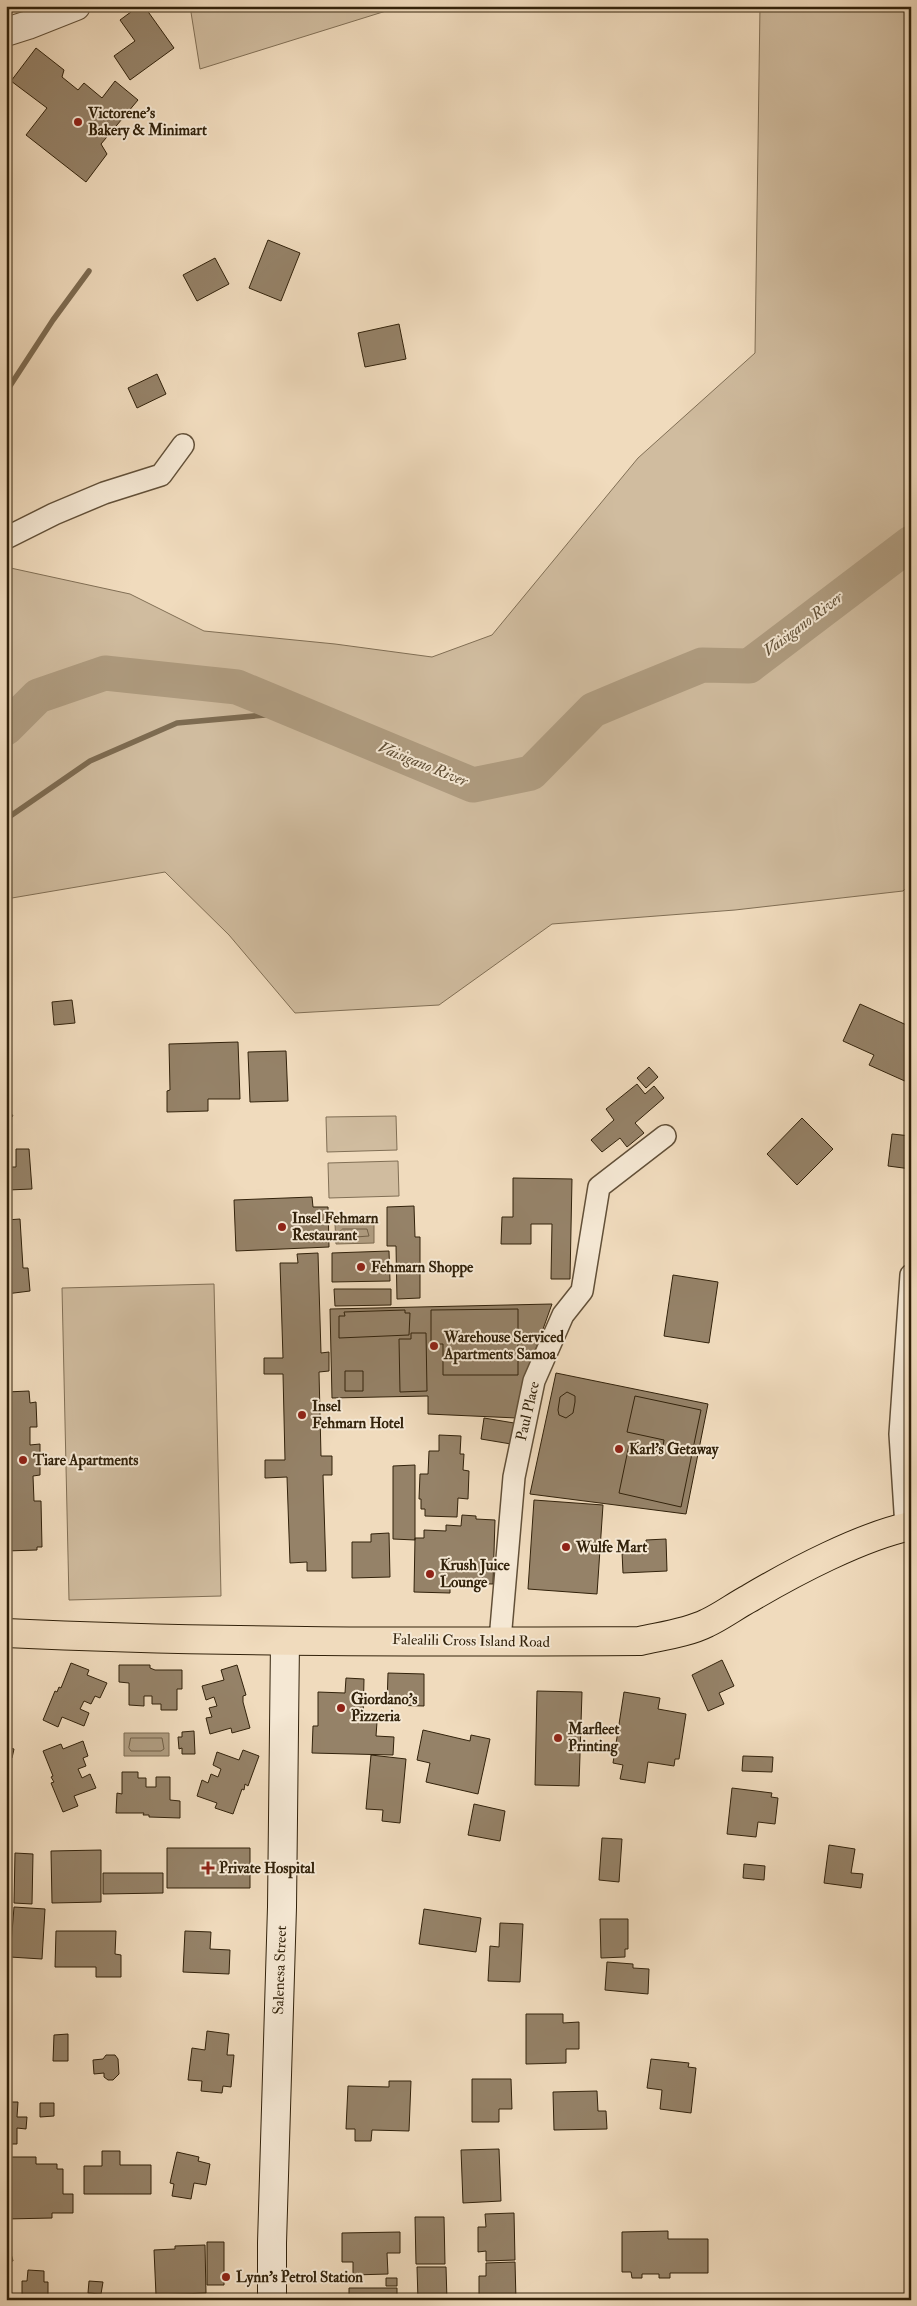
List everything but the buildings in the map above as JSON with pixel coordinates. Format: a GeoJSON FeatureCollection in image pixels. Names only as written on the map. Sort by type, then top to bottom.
{"type":"FeatureCollection","features":[{"type":"Feature","properties":{"kind":"main road"},"geometry":{"type":"LineString","coordinates":[[6,32],[76,6]]}},
{"type":"Feature","properties":{"kind":"main road","name":"Falealili Cross Island Road"},"geometry":{"type":"LineString","coordinates":[[6,1634],[285,1641],[640,1641],[678,1633],[706,1624],[760,1592],[828,1558],[876,1536],[908,1527]]}},
{"type":"Feature","properties":{"kind":"main road","name":"Salenesa Street"},"geometry":{"type":"LineString","coordinates":[[272,2300],[285,1641]]}},
{"type":"Feature","properties":{"kind":"street"},"geometry":{"type":"LineString","coordinates":[[6,538],[54,514],[104,493],[161,475],[183,445]]}},
{"type":"Feature","properties":{"kind":"street","name":"Paul Place"},"geometry":{"type":"LineString","coordinates":[[500,1640],[514,1477],[534,1382],[563,1315],[582,1291],[599,1187],[665,1136]]}},
{"type":"Feature","properties":{"kind":"street"},"geometry":{"type":"LineString","coordinates":[[908,1527],[900,1434],[911,1275]]}},
{"type":"Feature","properties":{"kind":"shaded area"},"geometry":{"type":"Polygon","coordinates":[[[190,6],[402,6],[200,69],[190,6]]]}},
{"type":"Feature","properties":{"kind":"shaded area"},"geometry":{"type":"Polygon","coordinates":[[[760,6],[911,6],[911,883],[903,891],[735,910],[552,924],[439,1005],[295,1013],[229,935],[165,872],[6,899],[6,567],[130,594],[204,631],[335,644],[432,657],[492,635],[638,458],[755,353],[760,6]]]}},
{"type":"Feature","properties":{"kind":"shaded area"},"geometry":{"type":"Polygon","coordinates":[[[396,1116],[397,1150],[327,1152],[326,1117],[396,1116]]]}},
{"type":"Feature","properties":{"kind":"shaded area"},"geometry":{"type":"Polygon","coordinates":[[[398,1161],[399,1196],[329,1198],[328,1163],[398,1161]]]}},
{"type":"Feature","properties":{"kind":"shaded area"},"geometry":{"type":"Polygon","coordinates":[[[214,1284],[221,1596],[69,1600],[62,1288],[214,1284]]]}},
{"type":"Feature","properties":{"kind":"water"},"geometry":{"type":"Polygon","coordinates":[[[374,1223],[374,1243],[336,1244],[335,1224],[374,1223]]]}},
{"type":"Feature","properties":{"kind":"water"},"geometry":{"type":"Polygon","coordinates":[[[124,1733],[169,1733],[169,1756],[124,1756],[124,1733]]]}},
{"type":"Feature","properties":{"kind":"waterway"},"geometry":{"type":"LineString","coordinates":[[6,392],[53,320],[89,271]]}},
{"type":"Feature","properties":{"kind":"waterway","name":"Vaisigano River"},"geometry":{"type":"LineString","coordinates":[[6,728],[38,696],[105,673],[237,687],[473,785],[531,773],[593,710],[702,665],[749,666],[911,543]]}},
{"type":"Feature","properties":{"kind":"waterway"},"geometry":{"type":"LineString","coordinates":[[6,819],[90,761],[177,723],[299,712]]}},
{"type":"Feature","properties":{"kind":"place","name":"Victorene’s Bakery & Minimart"},"geometry":{"type":"Point","coordinates":[78,122]}},
{"type":"Feature","properties":{"kind":"place","name":"Insel Fehmarn Restaurant"},"geometry":{"type":"Point","coordinates":[282,1227]}},
{"type":"Feature","properties":{"kind":"place","name":"Fehmarn Shoppe"},"geometry":{"type":"Point","coordinates":[361,1267]}},
{"type":"Feature","properties":{"kind":"place","name":"Warehouse Serviced Apartments Samoa"},"geometry":{"type":"Point","coordinates":[434,1346]}},
{"type":"Feature","properties":{"kind":"place","name":"Insel Fehmarn Hotel"},"geometry":{"type":"Point","coordinates":[302,1415]}},
{"type":"Feature","properties":{"kind":"place","name":"Karl's Getaway"},"geometry":{"type":"Point","coordinates":[619,1449]}},
{"type":"Feature","properties":{"kind":"place","name":"Tiare Apartments"},"geometry":{"type":"Point","coordinates":[23,1460]}},
{"type":"Feature","properties":{"kind":"place","name":"Wulfe Mart"},"geometry":{"type":"Point","coordinates":[566,1547]}},
{"type":"Feature","properties":{"kind":"place","name":"Krush Juice Lounge"},"geometry":{"type":"Point","coordinates":[430,1574]}},
{"type":"Feature","properties":{"kind":"place","name":"Giordano's Pizzeria"},"geometry":{"type":"Point","coordinates":[341,1708]}},
{"type":"Feature","properties":{"kind":"place","name":"Marfleet Printing"},"geometry":{"type":"Point","coordinates":[558,1738]}},
{"type":"Feature","properties":{"kind":"place","name":"Private Hospital"},"geometry":{"type":"Point","coordinates":[208,1868]}},
{"type":"Feature","properties":{"kind":"place","name":"Lynn's Petrol Station"},"geometry":{"type":"Point","coordinates":[226,2277]}}]}
